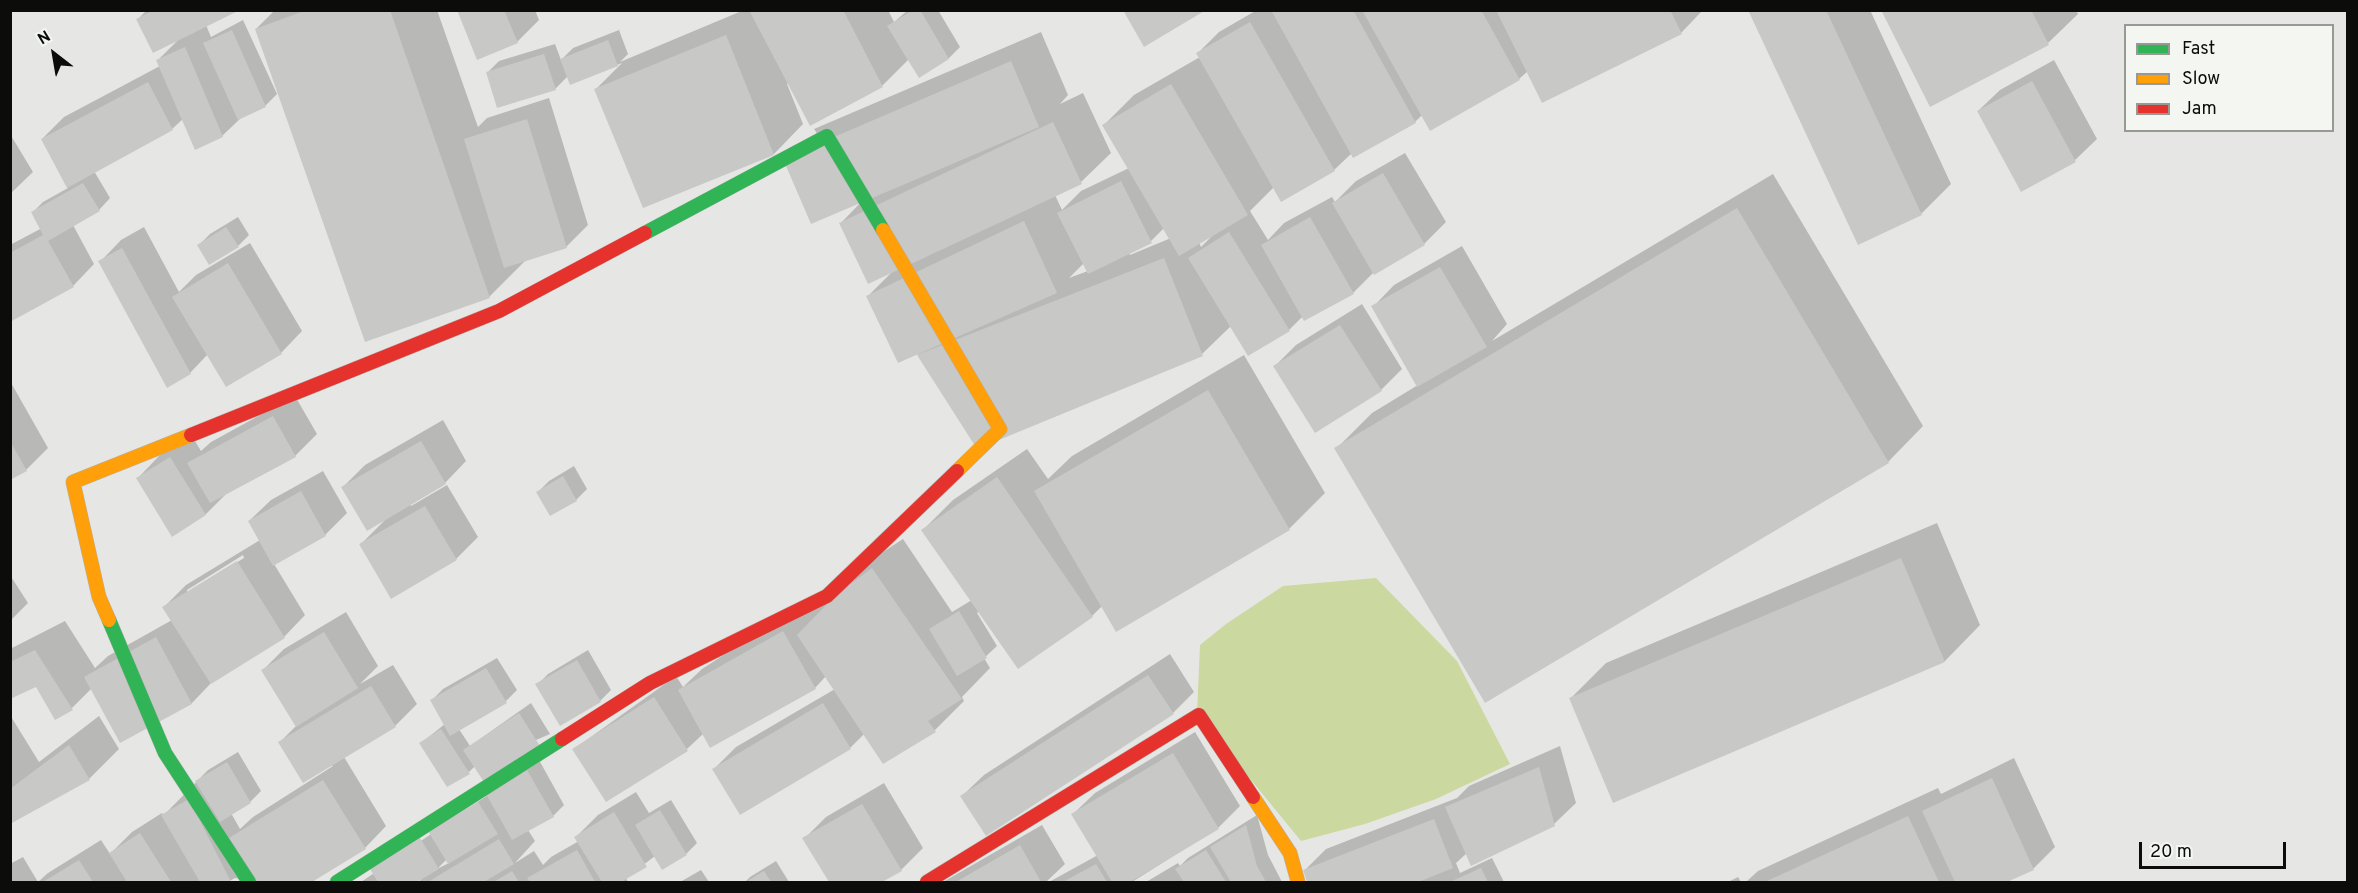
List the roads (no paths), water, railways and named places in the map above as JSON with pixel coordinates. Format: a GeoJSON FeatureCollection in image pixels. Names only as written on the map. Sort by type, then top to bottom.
{"type":"FeatureCollection","features":[{"type":"Feature","properties":{"kind":"street"},"geometry":{"type":"LineString","coordinates":[[249,882],[165,753],[99,597],[73,482],[499,311],[827,136],[1000,429],[827,596],[650,683],[337,882]]}},
{"type":"Feature","properties":{"kind":"street"},"geometry":{"type":"LineString","coordinates":[[927,882],[1199,715],[1290,853],[1298,882]]}}]}
